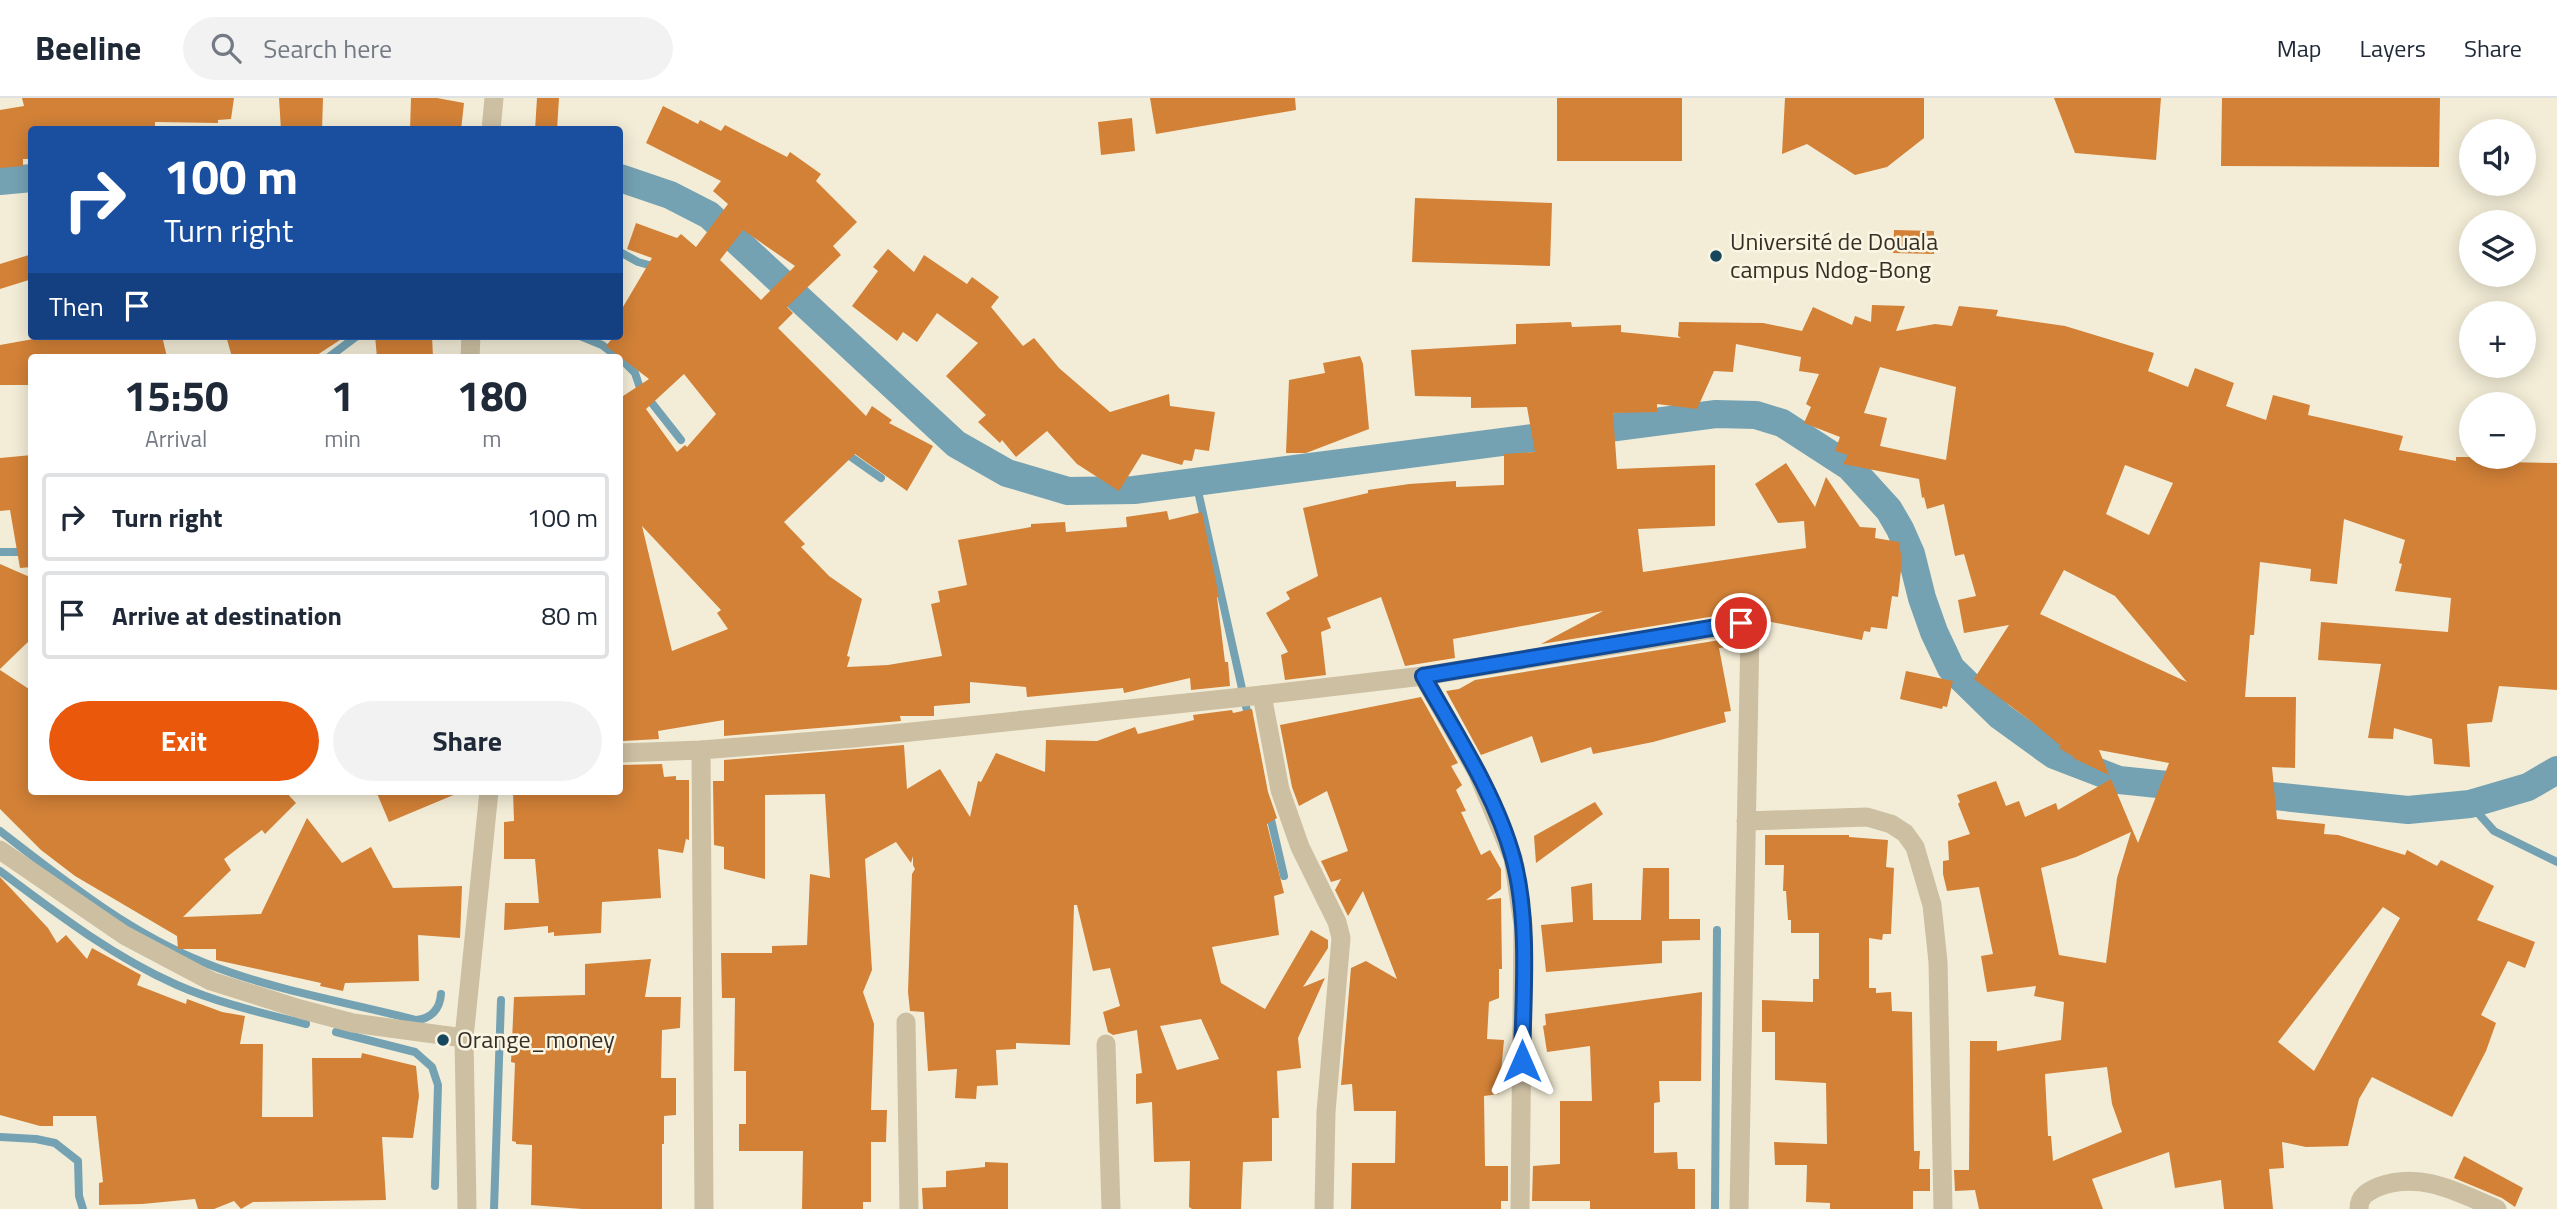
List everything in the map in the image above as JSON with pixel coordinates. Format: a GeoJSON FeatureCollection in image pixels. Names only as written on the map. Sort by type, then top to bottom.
{"type":"FeatureCollection","features":[{"type":"Feature","properties":{"kind":"street"},"geometry":{"type":"LineString","coordinates":[[492,126],[495,98]]}},
{"type":"Feature","properties":{"kind":"street"},"geometry":{"type":"LineString","coordinates":[[623,753],[701,750],[854,738],[1262,695],[1423,676],[1744,624],[1750,631],[1739,1209]]}},
{"type":"Feature","properties":{"kind":"street"},"geometry":{"type":"LineString","coordinates":[[1423,676],[1477,772],[1513,858],[1523,925],[1520,1209]]}},
{"type":"Feature","properties":{"kind":"street"},"geometry":{"type":"LineString","coordinates":[[1262,695],[1280,790],[1300,847],[1337,922],[1341,937],[1326,1112],[1324,1209]]}},
{"type":"Feature","properties":{"kind":"street"},"geometry":{"type":"LineString","coordinates":[[701,750],[704,1209]]}},
{"type":"Feature","properties":{"kind":"street"},"geometry":{"type":"LineString","coordinates":[[467,1209],[464,1038],[489,795]]}},
{"type":"Feature","properties":{"kind":"street"},"geometry":{"type":"LineString","coordinates":[[1746,821],[1867,817],[1891,824],[1905,833],[1915,846],[1932,905],[1938,962],[1943,1209]]}},
{"type":"Feature","properties":{"kind":"street"},"geometry":{"type":"LineString","coordinates":[[0,850],[124,934],[211,981],[353,1023],[464,1038]]}},
{"type":"Feature","properties":{"kind":"street"},"geometry":{"type":"LineString","coordinates":[[906,1022],[909,1209]]}},
{"type":"Feature","properties":{"kind":"street"},"geometry":{"type":"LineString","coordinates":[[1106,1044],[1111,1209]]}},
{"type":"Feature","properties":{"kind":"street"},"geometry":{"type":"LineString","coordinates":[[2359,1209],[2359,1201],[2366,1192],[2393,1182],[2418,1180],[2497,1209]]}},
{"type":"Feature","properties":{"kind":"building"},"geometry":{"type":"Polygon","coordinates":[[[22,98],[234,98],[231,119],[218,120],[218,123],[28,126],[28,159],[23,159],[23,166],[0,168],[0,110],[24,106],[22,98]]]}},
{"type":"Feature","properties":{"kind":"building"},"geometry":{"type":"Polygon","coordinates":[[[279,98],[323,98],[322,126],[281,126],[279,98]]]}},
{"type":"Feature","properties":{"kind":"building"},"geometry":{"type":"Polygon","coordinates":[[[411,98],[437,98],[464,103],[461,126],[410,126],[411,98]]]}},
{"type":"Feature","properties":{"kind":"building"},"geometry":{"type":"Polygon","coordinates":[[[537,98],[559,98],[557,126],[535,126],[537,98]]]}},
{"type":"Feature","properties":{"kind":"building"},"geometry":{"type":"Polygon","coordinates":[[[1150,98],[1295,98],[1296,110],[1156,134],[1150,98]]]}},
{"type":"Feature","properties":{"kind":"building"},"geometry":{"type":"Polygon","coordinates":[[[1557,98],[1682,98],[1682,161],[1557,161],[1557,98]]]}},
{"type":"Feature","properties":{"kind":"building"},"geometry":{"type":"Polygon","coordinates":[[[1785,98],[1924,98],[1924,138],[1887,167],[1855,175],[1807,144],[1782,154],[1785,98]]]}},
{"type":"Feature","properties":{"kind":"building"},"geometry":{"type":"Polygon","coordinates":[[[2054,98],[2161,98],[2156,160],[2075,153],[2054,98]]]}},
{"type":"Feature","properties":{"kind":"building"},"geometry":{"type":"Polygon","coordinates":[[[2222,98],[2440,98],[2439,167],[2221,166],[2222,98]]]}},
{"type":"Feature","properties":{"kind":"building"},"geometry":{"type":"Polygon","coordinates":[[[663,106],[698,124],[700,120],[721,131],[725,125],[787,157],[790,152],[821,174],[816,181],[857,222],[833,246],[841,255],[787,307],[793,313],[778,328],[866,416],[872,406],[892,420],[889,423],[933,446],[907,491],[855,454],[784,522],[805,544],[801,547],[829,576],[862,599],[847,656],[850,657],[847,667],[888,665],[942,656],[931,604],[940,602],[938,591],[967,585],[958,540],[1031,527],[1031,524],[1065,522],[1066,532],[1127,527],[1126,517],[1167,511],[1169,520],[1202,512],[1219,597],[1230,686],[1191,690],[1190,678],[1124,693],[1123,688],[1027,697],[1026,687],[970,682],[970,703],[934,706],[934,716],[900,716],[901,721],[724,736],[724,720],[658,731],[659,739],[623,741],[623,396],[649,379],[623,359],[623,354],[616,354],[606,346],[611,340],[623,340],[623,307],[652,258],[627,249],[636,223],[677,238],[681,234],[696,247],[728,204],[713,191],[721,181],[646,143],[663,106]],[[743,230],[720,260],[761,300],[795,266],[743,230]],[[684,374],[646,409],[677,452],[685,445],[687,447],[716,414],[684,374]],[[642,526],[672,651],[728,629],[717,613],[721,610],[642,526]]]}},
{"type":"Feature","properties":{"kind":"building"},"geometry":{"type":"Polygon","coordinates":[[[1132,118],[1135,151],[1101,155],[1098,122],[1132,118]]]}},
{"type":"Feature","properties":{"kind":"building"},"geometry":{"type":"Polygon","coordinates":[[[1415,198],[1552,203],[1550,266],[1412,262],[1415,198]]]}},
{"type":"Feature","properties":{"kind":"building"},"geometry":{"type":"Polygon","coordinates":[[[1894,230],[1934,231],[1934,254],[1893,253],[1894,230]]]}},
{"type":"Feature","properties":{"kind":"building"},"geometry":{"type":"Polygon","coordinates":[[[888,249],[914,272],[924,255],[967,284],[972,277],[999,297],[991,307],[1023,346],[1034,338],[1059,368],[1110,412],[1169,394],[1170,406],[1215,412],[1209,451],[1195,449],[1192,461],[1184,460],[1182,465],[1142,454],[1119,491],[1077,464],[1047,431],[1016,457],[1002,440],[1000,443],[978,422],[986,415],[946,376],[978,343],[937,313],[917,342],[903,332],[897,341],[852,306],[878,271],[873,267],[888,249]]]}},
{"type":"Feature","properties":{"kind":"building"},"geometry":{"type":"Polygon","coordinates":[[[28,255],[28,280],[0,289],[0,264],[28,255]]]}},
{"type":"Feature","properties":{"kind":"building"},"geometry":{"type":"Polygon","coordinates":[[[1872,305],[1905,306],[1896,331],[1935,324],[1952,326],[1959,306],[1998,310],[1996,316],[2065,326],[2154,353],[2148,371],[2188,387],[2195,368],[2234,383],[2226,406],[2266,420],[2273,395],[2310,405],[2308,415],[2403,436],[2399,450],[2456,461],[2456,457],[2459,457],[2459,469],[2536,469],[2536,463],[2557,463],[2557,690],[2499,686],[2492,722],[2467,724],[2470,767],[2434,764],[2432,739],[2394,728],[2393,739],[2368,738],[2381,664],[2318,660],[2321,622],[2448,632],[2451,598],[2395,591],[2405,540],[2344,519],[2337,584],[2310,581],[2311,569],[2260,562],[2245,697],[2296,697],[2295,768],[2272,767],[2277,819],[2325,824],[2324,834],[2338,835],[2405,855],[2407,850],[2437,866],[2441,860],[2494,886],[2477,920],[2535,942],[2525,968],[2508,961],[2481,1015],[2496,1023],[2486,1051],[2452,1117],[2372,1077],[2359,1099],[2348,1146],[2306,1147],[2282,1142],[2284,1168],[2269,1169],[2273,1209],[2224,1209],[2221,1180],[2175,1188],[2169,1152],[2092,1179],[2103,1209],[1979,1209],[1975,1190],[1955,1191],[1954,1170],[1969,1170],[1970,1041],[1997,1041],[1997,1051],[2061,1040],[2064,1002],[2034,996],[2036,986],[1987,992],[1981,956],[1993,954],[1979,887],[1947,891],[1943,874],[1943,861],[1949,860],[1948,841],[1970,834],[1957,795],[1996,781],[2006,806],[2019,801],[2025,817],[2056,803],[2058,810],[2111,779],[2138,843],[2169,763],[2099,750],[2109,775],[2073,758],[2032,722],[1974,679],[2009,625],[1964,633],[1958,600],[1976,596],[1964,554],[1955,556],[1944,504],[1927,509],[1919,479],[1843,464],[1848,455],[1835,451],[1840,437],[1804,423],[1811,407],[1806,404],[1819,374],[1799,371],[1801,357],[1736,344],[1733,372],[1714,371],[1697,409],[1657,404],[1657,412],[1613,413],[1617,469],[1715,465],[1715,526],[1638,529],[1643,572],[1806,548],[1804,521],[1778,523],[1755,484],[1786,463],[1815,507],[1826,477],[1860,527],[1876,528],[1875,538],[1899,542],[1902,561],[1898,597],[1892,596],[1887,629],[1871,627],[1870,632],[1864,631],[1862,640],[1756,619],[1749,613],[1742,612],[1722,613],[1541,644],[1603,611],[1453,639],[1455,658],[1405,666],[1381,597],[1327,618],[1331,628],[1321,632],[1326,675],[1285,680],[1281,655],[1288,652],[1266,613],[1290,599],[1286,592],[1318,576],[1303,508],[1368,493],[1368,490],[1409,484],[1456,481],[1456,487],[1504,485],[1504,454],[1535,452],[1527,407],[1471,408],[1471,397],[1415,396],[1411,350],[1516,344],[1516,324],[1571,322],[1572,327],[1621,325],[1621,332],[1681,338],[1678,336],[1679,322],[1763,323],[1802,331],[1813,307],[1852,325],[1855,316],[1871,322],[1872,305]],[[1880,367],[1864,413],[1887,418],[1880,446],[1946,460],[1956,387],[1880,367]],[[2125,465],[2106,514],[2149,535],[2173,483],[2125,465]],[[2064,570],[2040,614],[2187,682],[2115,596],[2064,570]],[[2131,832],[2076,857],[2041,868],[2059,955],[2106,963],[2117,878],[2131,832]],[[2383,907],[2278,1042],[2314,1071],[2400,918],[2383,907]],[[2107,1067],[2045,1074],[2048,1136],[2051,1136],[2053,1161],[2122,1132],[2112,1104],[2107,1067]]]}},
{"type":"Feature","properties":{"kind":"building"},"geometry":{"type":"Polygon","coordinates":[[[28,340],[163,340],[166,354],[28,354],[28,385],[0,385],[0,345],[28,340]]]}},
{"type":"Feature","properties":{"kind":"building"},"geometry":{"type":"Polygon","coordinates":[[[227,340],[340,340],[319,354],[231,354],[227,340]]]}},
{"type":"Feature","properties":{"kind":"building"},"geometry":{"type":"Polygon","coordinates":[[[375,340],[432,340],[433,354],[377,354],[375,340]]]}},
{"type":"Feature","properties":{"kind":"building"},"geometry":{"type":"Polygon","coordinates":[[[1360,356],[1369,429],[1306,453],[1286,453],[1289,380],[1325,373],[1323,363],[1360,356]]]}},
{"type":"Feature","properties":{"kind":"building"},"geometry":{"type":"Polygon","coordinates":[[[28,455],[28,567],[20,568],[10,510],[0,511],[0,458],[28,455]]]}},
{"type":"Feature","properties":{"kind":"building"},"geometry":{"type":"Polygon","coordinates":[[[0,564],[28,576],[28,642],[0,669],[0,564]]]}},
{"type":"Feature","properties":{"kind":"building"},"geometry":{"type":"Polygon","coordinates":[[[1726,639],[1728,647],[1719,648],[1731,711],[1724,712],[1726,722],[1653,742],[1593,754],[1591,747],[1541,763],[1532,736],[1481,755],[1446,691],[1459,689],[1475,680],[1726,639]]]}},
{"type":"Feature","properties":{"kind":"building"},"geometry":{"type":"Polygon","coordinates":[[[0,670],[28,688],[28,795],[289,795],[296,803],[265,834],[262,830],[224,859],[231,870],[183,917],[261,914],[307,818],[342,863],[371,847],[393,888],[462,886],[460,938],[418,935],[419,981],[345,983],[343,991],[320,986],[321,983],[216,960],[216,949],[178,949],[177,936],[75,876],[41,850],[0,809],[0,670]]]}},
{"type":"Feature","properties":{"kind":"building"},"geometry":{"type":"Polygon","coordinates":[[[1906,671],[1953,681],[1947,707],[1943,706],[1942,709],[1900,699],[1906,671]]]}},
{"type":"Feature","properties":{"kind":"building"},"geometry":{"type":"Polygon","coordinates":[[[1421,697],[1458,763],[1451,766],[1462,785],[1456,790],[1466,811],[1461,812],[1481,855],[1490,850],[1501,869],[1501,889],[1486,900],[1501,898],[1502,969],[1499,969],[1499,998],[1489,1002],[1487,1039],[1504,1040],[1499,1094],[1484,1096],[1485,1166],[1508,1166],[1508,1201],[1501,1201],[1501,1209],[1351,1209],[1352,1163],[1395,1163],[1396,1111],[1354,1111],[1352,1084],[1341,1085],[1351,968],[1366,961],[1397,979],[1363,891],[1348,916],[1335,890],[1341,879],[1331,882],[1321,861],[1348,851],[1327,791],[1299,806],[1292,787],[1280,725],[1421,697]]]}},
{"type":"Feature","properties":{"kind":"building"},"geometry":{"type":"Polygon","coordinates":[[[1252,709],[1268,792],[1277,818],[1267,824],[1284,893],[1274,896],[1279,935],[1212,947],[1221,983],[1265,1009],[1311,930],[1328,940],[1328,948],[1303,987],[1325,978],[1298,1038],[1301,1068],[1277,1071],[1279,1118],[1272,1118],[1272,1161],[1243,1162],[1241,1209],[1192,1209],[1189,1207],[1190,1161],[1154,1162],[1152,1102],[1136,1104],[1136,1074],[1142,1073],[1137,1030],[1113,1035],[1108,1032],[1103,1012],[1120,1006],[1110,968],[1093,971],[1077,905],[1074,905],[1070,1045],[1016,1043],[1016,1049],[996,1050],[998,1085],[977,1086],[976,1099],[955,1098],[957,1069],[928,1071],[924,1012],[910,1011],[908,992],[912,874],[915,869],[913,856],[911,863],[896,842],[865,859],[872,970],[863,992],[874,1024],[871,1110],[887,1110],[886,1142],[871,1142],[871,1202],[863,1202],[863,1209],[802,1209],[803,1151],[739,1151],[739,1124],[746,1124],[746,1071],[734,1071],[735,998],[722,998],[721,953],[772,953],[772,946],[807,945],[810,874],[830,878],[825,794],[765,795],[765,879],[724,869],[724,847],[714,845],[713,781],[724,781],[724,760],[904,745],[907,789],[940,769],[970,817],[978,781],[981,782],[996,753],[1045,772],[1046,740],[1097,741],[1135,727],[1138,734],[1194,720],[1193,715],[1232,710],[1233,713],[1252,709]],[[1201,1019],[1160,1026],[1177,1070],[1219,1059],[1201,1019]]]}},
{"type":"Feature","properties":{"kind":"building"},"geometry":{"type":"Polygon","coordinates":[[[662,764],[664,777],[676,776],[676,780],[689,780],[689,840],[686,839],[683,853],[658,849],[661,898],[602,902],[601,933],[554,936],[554,932],[548,933],[548,926],[504,930],[505,903],[539,903],[535,859],[504,859],[504,822],[514,821],[513,795],[623,795],[623,765],[662,764]]]}},
{"type":"Feature","properties":{"kind":"building"},"geometry":{"type":"Polygon","coordinates":[[[378,795],[453,795],[389,822],[378,795]]]}},
{"type":"Feature","properties":{"kind":"building"},"geometry":{"type":"Polygon","coordinates":[[[1595,802],[1603,814],[1536,863],[1534,836],[1595,802]]]}},
{"type":"Feature","properties":{"kind":"building"},"geometry":{"type":"Polygon","coordinates":[[[1765,835],[1849,835],[1888,840],[1886,867],[1894,868],[1891,934],[1883,934],[1882,940],[1869,938],[1869,988],[1876,988],[1876,993],[1891,992],[1892,1011],[1912,1012],[1914,1151],[1920,1151],[1919,1169],[1930,1169],[1930,1191],[1913,1191],[1913,1209],[1830,1209],[1830,1203],[1806,1202],[1807,1165],[1775,1165],[1774,1142],[1827,1144],[1826,1083],[1775,1080],[1775,1032],[1762,1032],[1762,1000],[1813,1002],[1813,979],[1819,979],[1819,933],[1791,933],[1786,891],[1783,891],[1784,865],[1765,865],[1765,835]]]}},
{"type":"Feature","properties":{"kind":"building"},"geometry":{"type":"Polygon","coordinates":[[[1643,868],[1669,868],[1669,919],[1700,919],[1700,940],[1662,941],[1662,963],[1546,972],[1541,925],[1573,922],[1571,887],[1592,883],[1593,920],[1641,920],[1643,868]]]}},
{"type":"Feature","properties":{"kind":"building"},"geometry":{"type":"Polygon","coordinates":[[[0,877],[48,928],[57,943],[66,935],[87,959],[92,948],[141,975],[137,985],[186,1004],[187,999],[222,1012],[245,1016],[240,1044],[263,1044],[262,1117],[313,1117],[312,1058],[361,1058],[362,1053],[416,1066],[419,1096],[413,1138],[382,1137],[386,1200],[253,1202],[241,1209],[234,1201],[214,1209],[198,1209],[195,1199],[99,1205],[99,1183],[103,1182],[96,1116],[53,1116],[53,1126],[40,1126],[0,1115],[0,877]]]}},
{"type":"Feature","properties":{"kind":"building"},"geometry":{"type":"Polygon","coordinates":[[[651,959],[645,997],[681,997],[680,1028],[662,1030],[661,1078],[676,1078],[676,1115],[664,1116],[662,1209],[582,1209],[531,1205],[532,1145],[516,1144],[512,1141],[514,997],[585,995],[585,964],[651,959]]]}},
{"type":"Feature","properties":{"kind":"building"},"geometry":{"type":"Polygon","coordinates":[[[1702,992],[1701,1081],[1659,1081],[1660,1102],[1654,1103],[1654,1153],[1677,1152],[1678,1169],[1695,1169],[1695,1209],[1590,1209],[1590,1201],[1532,1201],[1533,1166],[1560,1164],[1560,1101],[1592,1101],[1590,1046],[1547,1052],[1543,1026],[1546,1025],[1545,1014],[1702,992]]]}},
{"type":"Feature","properties":{"kind":"building"},"geometry":{"type":"Polygon","coordinates":[[[2464,1156],[2523,1188],[2515,1207],[2502,1198],[2454,1178],[2464,1156]]]}},
{"type":"Feature","properties":{"kind":"building"},"geometry":{"type":"Polygon","coordinates":[[[985,1162],[1008,1163],[1008,1209],[923,1209],[922,1188],[946,1187],[946,1171],[985,1167],[985,1162]]]}},
{"type":"Feature","properties":{"kind":"waterway"},"geometry":{"type":"LineString","coordinates":[[0,181],[28,178]]}},
{"type":"Feature","properties":{"kind":"waterway"},"geometry":{"type":"LineString","coordinates":[[623,179],[670,195],[709,215],[956,444],[1007,473],[1068,491],[1134,490],[1716,414],[1756,415],[1782,423],[1850,467],[1889,510],[1911,554],[1922,598],[1951,668],[2000,716],[2054,755],[2119,780],[2408,810],[2470,804],[2528,787],[2557,770]]}},
{"type":"Feature","properties":{"kind":"waterway"},"geometry":{"type":"LineString","coordinates":[[623,254],[638,262],[656,267]]}},
{"type":"Feature","properties":{"kind":"waterway"},"geometry":{"type":"LineString","coordinates":[[333,354],[352,340]]}},
{"type":"Feature","properties":{"kind":"waterway"},"geometry":{"type":"LineString","coordinates":[[590,340],[614,354]]}},
{"type":"Feature","properties":{"kind":"waterway"},"geometry":{"type":"LineString","coordinates":[[623,361],[635,373],[640,388],[681,440]]}},
{"type":"Feature","properties":{"kind":"waterway"},"geometry":{"type":"LineString","coordinates":[[844,452],[881,478]]}},
{"type":"Feature","properties":{"kind":"waterway"},"geometry":{"type":"LineString","coordinates":[[1196,482],[1249,720]]}},
{"type":"Feature","properties":{"kind":"waterway"},"geometry":{"type":"LineString","coordinates":[[0,552],[25,552]]}},
{"type":"Feature","properties":{"kind":"waterway"},"geometry":{"type":"LineString","coordinates":[[2470,804],[2494,831],[2557,862]]}},
{"type":"Feature","properties":{"kind":"waterway"},"geometry":{"type":"LineString","coordinates":[[1269,811],[1284,876]]}},
{"type":"Feature","properties":{"kind":"waterway"},"geometry":{"type":"LineString","coordinates":[[0,831],[73,887],[124,921],[150,937],[205,963],[283,988],[416,1020],[426,1018],[434,1012],[441,994]]}},
{"type":"Feature","properties":{"kind":"waterway"},"geometry":{"type":"LineString","coordinates":[[0,871],[85,933],[153,973],[208,997],[306,1024]]}},
{"type":"Feature","properties":{"kind":"waterway"},"geometry":{"type":"LineString","coordinates":[[1715,1209],[1717,930]]}},
{"type":"Feature","properties":{"kind":"waterway"},"geometry":{"type":"LineString","coordinates":[[494,1209],[501,1000]]}},
{"type":"Feature","properties":{"kind":"waterway"},"geometry":{"type":"LineString","coordinates":[[336,1032],[415,1052],[432,1067],[438,1085],[435,1186]]}},
{"type":"Feature","properties":{"kind":"waterway"},"geometry":{"type":"LineString","coordinates":[[0,1137],[55,1143],[78,1161],[79,1196],[83,1209]]}},
{"type":"Feature","properties":{"kind":"place","name":"Université de Douala campus Ndog-Bong"},"geometry":{"type":"Point","coordinates":[1716,256]}},
{"type":"Feature","properties":{"kind":"place","name":"Orange_money"},"geometry":{"type":"Point","coordinates":[443,1040]}},
{"type":"Feature","properties":{"kind":"route"},"geometry":{"type":"LineString","coordinates":[[1522,1061],[1523,925],[1513,858],[1477,772],[1423,676],[1741,623]]}}]}
